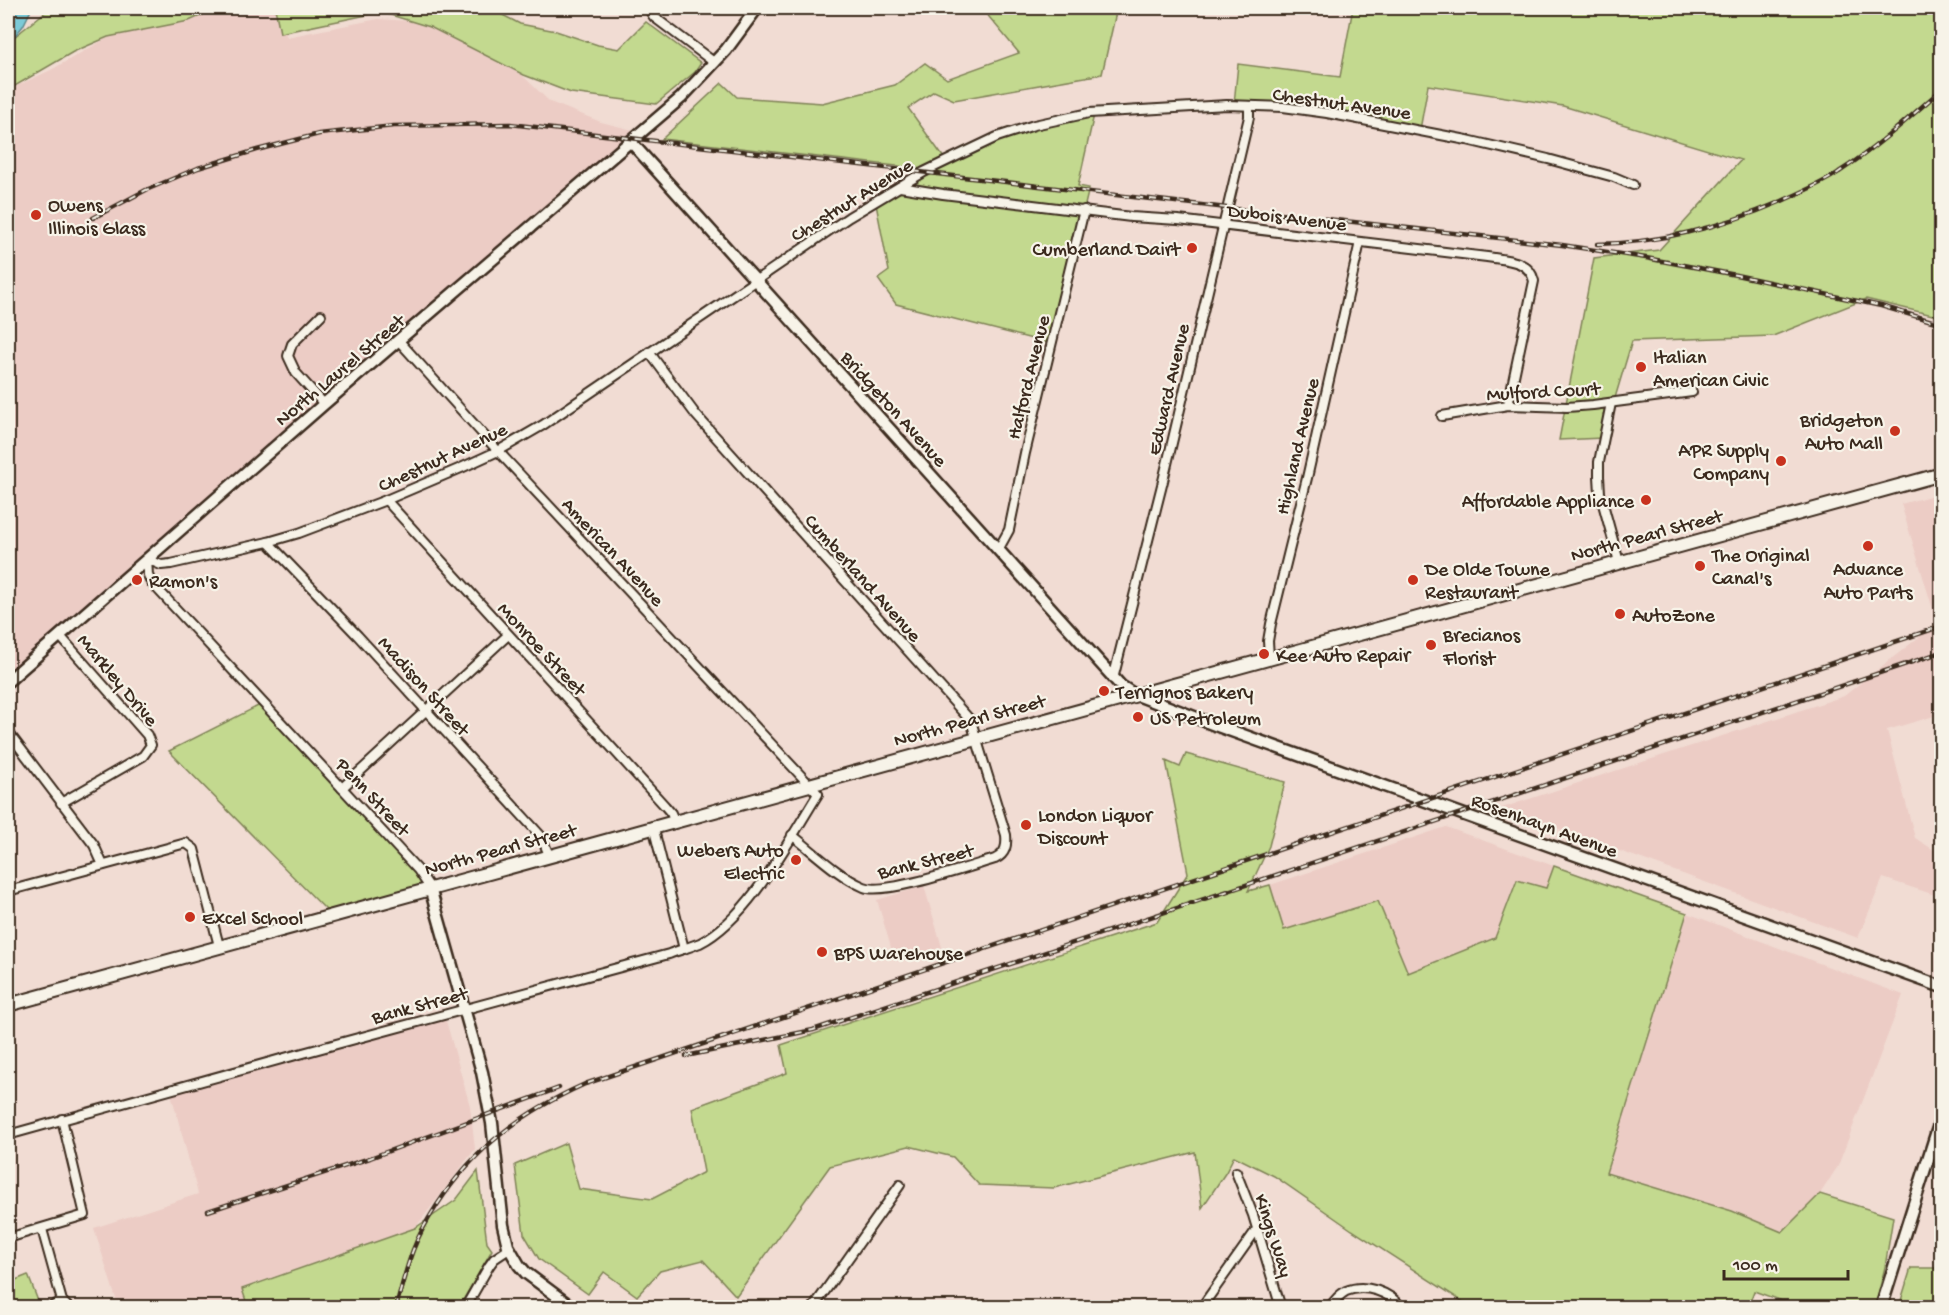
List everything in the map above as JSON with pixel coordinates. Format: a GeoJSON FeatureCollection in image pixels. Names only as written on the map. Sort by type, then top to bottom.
{"type":"FeatureCollection","features":[{"type":"Feature","properties":{"kind":"main road","name":"North Pearl Street"},"geometry":{"type":"LineString","coordinates":[[8,1005],[808,782],[977,738],[1941,474]]}},
{"type":"Feature","properties":{"kind":"street"},"geometry":{"type":"LineString","coordinates":[[648,8],[654,17],[715,63]]}},
{"type":"Feature","properties":{"kind":"street","name":"North Laurel Street"},"geometry":{"type":"LineString","coordinates":[[8,681],[324,404],[631,142],[715,63],[757,8]]}},
{"type":"Feature","properties":{"kind":"street","name":"Chestnut Avenue"},"geometry":{"type":"LineString","coordinates":[[147,560],[161,565],[171,564],[299,533],[386,501],[498,451],[543,425],[849,217],[955,157],[998,137],[1034,125],[1089,113],[1227,105],[1283,107],[1420,130],[1548,159],[1614,177],[1633,185]]}},
{"type":"Feature","properties":{"kind":"street","name":"Edward Avenue"},"geometry":{"type":"LineString","coordinates":[[1113,679],[1249,117],[1249,106]]}},
{"type":"Feature","properties":{"kind":"street","name":"Bridgeton Avenue"},"geometry":{"type":"LineString","coordinates":[[631,142],[1113,679],[1136,694]]}},
{"type":"Feature","properties":{"kind":"street","name":"Dubois Avenue"},"geometry":{"type":"LineString","coordinates":[[900,187],[1520,263],[1529,270],[1534,281],[1508,405]]}},
{"type":"Feature","properties":{"kind":"street","name":"Halford Avenue"},"geometry":{"type":"LineString","coordinates":[[998,550],[1009,530],[1030,431],[1084,210]]}},
{"type":"Feature","properties":{"kind":"street","name":"Highland Avenue"},"geometry":{"type":"LineString","coordinates":[[1269,657],[1268,641],[1271,624],[1307,478],[1360,242]]}},
{"type":"Feature","properties":{"kind":"street"},"geometry":{"type":"LineString","coordinates":[[321,315],[292,344],[288,356],[296,373],[324,404]]}},
{"type":"Feature","properties":{"kind":"street","name":"American Avenue"},"geometry":{"type":"LineString","coordinates":[[399,341],[498,451],[808,782]]}},
{"type":"Feature","properties":{"kind":"street","name":"Cumberland Avenue"},"geometry":{"type":"LineString","coordinates":[[649,352],[696,415],[971,721],[1006,835],[1005,849]]}},
{"type":"Feature","properties":{"kind":"street","name":"Mulford Court"},"geometry":{"type":"LineString","coordinates":[[1442,416],[1508,405],[1567,407],[1692,392]]}},
{"type":"Feature","properties":{"kind":"street"},"geometry":{"type":"LineString","coordinates":[[1611,403],[1599,462],[1599,476],[1600,494],[1619,562]]}},
{"type":"Feature","properties":{"kind":"street","name":"Monroe Street"},"geometry":{"type":"LineString","coordinates":[[386,501],[665,806],[674,820]]}},
{"type":"Feature","properties":{"kind":"street","name":"Madison Street"},"geometry":{"type":"LineString","coordinates":[[268,542],[358,636],[541,836],[549,855]]}},
{"type":"Feature","properties":{"kind":"street","name":"Penn Street"},"geometry":{"type":"LineString","coordinates":[[147,560],[151,582],[418,870],[430,888],[482,1072],[492,1123],[503,1225],[509,1248]]}},
{"type":"Feature","properties":{"kind":"street"},"geometry":{"type":"LineString","coordinates":[[342,788],[508,635]]}},
{"type":"Feature","properties":{"kind":"street","name":"Markley Drive"},"geometry":{"type":"LineString","coordinates":[[60,636],[147,735],[152,745],[143,756],[62,803]]}},
{"type":"Feature","properties":{"kind":"street","name":"Rosenhayn Avenue"},"geometry":{"type":"LineString","coordinates":[[1136,694],[1226,729],[1941,987]]}},
{"type":"Feature","properties":{"kind":"street"},"geometry":{"type":"LineString","coordinates":[[8,732],[94,845],[103,865]]}},
{"type":"Feature","properties":{"kind":"street","name":"Bank Street"},"geometry":{"type":"LineString","coordinates":[[8,1135],[684,949],[700,942],[736,915],[769,872],[818,794],[808,782]]}},
{"type":"Feature","properties":{"kind":"street"},"geometry":{"type":"LineString","coordinates":[[653,826],[684,949]]}},
{"type":"Feature","properties":{"kind":"street","name":"Bank Street"},"geometry":{"type":"LineString","coordinates":[[792,835],[850,879],[873,890],[893,887],[995,859],[1005,849]]}},
{"type":"Feature","properties":{"kind":"street"},"geometry":{"type":"LineString","coordinates":[[8,891],[186,843],[194,849],[219,946]]}},
{"type":"Feature","properties":{"kind":"street"},"geometry":{"type":"LineString","coordinates":[[1881,1308],[1941,1115]]}},
{"type":"Feature","properties":{"kind":"street"},"geometry":{"type":"LineString","coordinates":[[8,1238],[85,1215],[62,1119]]}},
{"type":"Feature","properties":{"kind":"street","name":"Kings Way"},"geometry":{"type":"LineString","coordinates":[[1236,1172],[1257,1229],[1281,1308]]}},
{"type":"Feature","properties":{"kind":"street"},"geometry":{"type":"LineString","coordinates":[[813,1308],[900,1185]]}},
{"type":"Feature","properties":{"kind":"street"},"geometry":{"type":"LineString","coordinates":[[42,1229],[62,1301],[69,1308]]}},
{"type":"Feature","properties":{"kind":"street"},"geometry":{"type":"LineString","coordinates":[[1201,1308],[1257,1229]]}},
{"type":"Feature","properties":{"kind":"street"},"geometry":{"type":"LineString","coordinates":[[465,1308],[489,1266],[509,1248],[526,1273],[573,1308]]}},
{"type":"Feature","properties":{"kind":"street"},"geometry":{"type":"LineString","coordinates":[[1329,1308],[1345,1292],[1364,1288],[1385,1294],[1397,1301],[1402,1308]]}},
{"type":"Feature","properties":{"kind":"street"},"geometry":{"type":"LineString","coordinates":[[49,1308],[62,1301]]}},
{"type":"Feature","properties":{"kind":"shaded area"},"geometry":{"type":"Polygon","coordinates":[[[209,8],[275,8],[287,37],[378,19],[426,22],[522,75],[550,102],[601,122],[641,132],[8,681],[8,90],[51,70],[114,34],[209,8]]]}},
{"type":"Feature","properties":{"kind":"shaded area"},"geometry":{"type":"Polygon","coordinates":[[[1941,493],[1941,714],[1887,730],[1915,838],[1934,850],[1941,848],[1941,897],[1883,878],[1858,938],[1502,808],[1844,696],[1937,623],[1901,504],[1941,493]]]}},
{"type":"Feature","properties":{"kind":"shaded area"},"geometry":{"type":"Polygon","coordinates":[[[1446,827],[1554,866],[1546,889],[1516,880],[1495,938],[1408,973],[1378,902],[1284,931],[1270,885],[1446,827]]]}},
{"type":"Feature","properties":{"kind":"shaded area"},"geometry":{"type":"Polygon","coordinates":[[[924,886],[942,947],[895,961],[877,900],[924,886]]]}},
{"type":"Feature","properties":{"kind":"shaded area"},"geometry":{"type":"Polygon","coordinates":[[[1687,913],[1903,995],[1838,1166],[1820,1194],[1782,1232],[1732,1211],[1606,1173],[1687,913]]]}},
{"type":"Feature","properties":{"kind":"shaded area"},"geometry":{"type":"Polygon","coordinates":[[[443,1010],[470,1106],[475,1149],[415,1228],[242,1288],[248,1308],[124,1307],[117,1302],[94,1228],[198,1194],[169,1086],[443,1010]]]}},
{"type":"Feature","properties":{"kind":"green space"},"geometry":{"type":"Polygon","coordinates":[[[50,8],[218,8],[189,21],[108,37],[73,52],[8,90],[8,42],[50,8]]]}},
{"type":"Feature","properties":{"kind":"green space"},"geometry":{"type":"Polygon","coordinates":[[[275,8],[489,8],[520,24],[556,31],[598,45],[619,49],[646,22],[701,63],[695,72],[656,104],[571,93],[524,75],[430,27],[381,12],[280,33],[275,8]]]}},
{"type":"Feature","properties":{"kind":"green space"},"geometry":{"type":"Polygon","coordinates":[[[976,8],[1117,8],[1102,74],[954,100],[934,91],[908,108],[944,158],[1095,110],[1078,186],[1089,188],[1052,344],[896,304],[878,279],[889,271],[875,199],[923,169],[662,139],[722,83],[737,97],[822,103],[895,85],[925,63],[947,79],[1019,53],[985,12],[976,8]]]}},
{"type":"Feature","properties":{"kind":"green space"},"geometry":{"type":"Polygon","coordinates":[[[1353,8],[1941,8],[1941,317],[1866,299],[1773,336],[1632,341],[1603,438],[1559,440],[1594,258],[1659,250],[1741,160],[1563,106],[1428,85],[1420,130],[1234,104],[1238,64],[1340,77],[1353,8]]]}},
{"type":"Feature","properties":{"kind":"green space"},"geometry":{"type":"Polygon","coordinates":[[[264,703],[430,888],[330,914],[169,751],[264,703]]]}},
{"type":"Feature","properties":{"kind":"green space"},"geometry":{"type":"Polygon","coordinates":[[[1186,754],[1285,782],[1269,846],[1248,891],[1270,885],[1284,930],[1378,901],[1408,973],[1495,938],[1517,880],[1546,888],[1554,866],[1687,913],[1606,1173],[1732,1211],[1782,1232],[1820,1194],[1893,1217],[1885,1267],[1875,1307],[1798,1307],[1754,1291],[1748,1307],[1466,1307],[1465,1303],[1274,1176],[1234,1156],[1202,1208],[1195,1152],[1054,1188],[979,1185],[953,1157],[909,1146],[830,1166],[736,1296],[703,1260],[660,1271],[637,1296],[604,1272],[588,1294],[539,1259],[524,1234],[515,1165],[566,1143],[579,1189],[652,1199],[704,1172],[692,1108],[787,1073],[781,1045],[1157,922],[1188,873],[1166,761],[1180,767],[1186,754]]]}},
{"type":"Feature","properties":{"kind":"green space"},"geometry":{"type":"Polygon","coordinates":[[[478,1171],[487,1243],[492,1250],[459,1307],[248,1307],[242,1289],[415,1228],[456,1200],[478,1171]]]}},
{"type":"Feature","properties":{"kind":"green space"},"geometry":{"type":"Polygon","coordinates":[[[1911,1268],[1941,1268],[1941,1307],[1899,1307],[1911,1268]]]}},
{"type":"Feature","properties":{"kind":"green space"},"geometry":{"type":"Polygon","coordinates":[[[28,1275],[38,1301],[23,1307],[15,1307],[8,1283],[28,1275]]]}},
{"type":"Feature","properties":{"kind":"water"},"geometry":{"type":"Polygon","coordinates":[[[9,8],[32,8],[23,26],[8,44],[8,11],[9,8]]]}},
{"type":"Feature","properties":{"kind":"railway"},"geometry":{"type":"LineString","coordinates":[[1597,244],[1668,237],[1738,218],[1782,201],[1826,180],[1853,163],[1942,89]]}},
{"type":"Feature","properties":{"kind":"railway"},"geometry":{"type":"LineString","coordinates":[[93,218],[146,190],[198,168],[319,134],[394,126],[510,124],[1562,245],[1736,275],[1881,306],[1942,324]]}},
{"type":"Feature","properties":{"kind":"railway"},"geometry":{"type":"LineString","coordinates":[[396,1308],[415,1244],[437,1205],[467,1166],[502,1133],[521,1119],[585,1084],[1942,626]]}},
{"type":"Feature","properties":{"kind":"railway"},"geometry":{"type":"LineString","coordinates":[[686,1056],[813,1030],[1942,652]]}},
{"type":"Feature","properties":{"kind":"railway"},"geometry":{"type":"LineString","coordinates":[[208,1211],[370,1158],[559,1088]]}},
{"type":"Feature","properties":{"kind":"place","name":"Owens Illinois Glass"},"geometry":{"type":"Point","coordinates":[36,215]}},
{"type":"Feature","properties":{"kind":"place","name":"Cumberland Dairt"},"geometry":{"type":"Point","coordinates":[1192,248]}},
{"type":"Feature","properties":{"kind":"place","name":"Italian American Civic"},"geometry":{"type":"Point","coordinates":[1641,367]}},
{"type":"Feature","properties":{"kind":"place","name":"Bridgeton Auto Mall"},"geometry":{"type":"Point","coordinates":[1895,431]}},
{"type":"Feature","properties":{"kind":"place","name":"APR Supply Company"},"geometry":{"type":"Point","coordinates":[1781,461]}},
{"type":"Feature","properties":{"kind":"place","name":"Affordable Appliance"},"geometry":{"type":"Point","coordinates":[1646,500]}},
{"type":"Feature","properties":{"kind":"place","name":"Advance Auto Parts"},"geometry":{"type":"Point","coordinates":[1868,546]}},
{"type":"Feature","properties":{"kind":"place","name":"The Original Canal's"},"geometry":{"type":"Point","coordinates":[1700,566]}},
{"type":"Feature","properties":{"kind":"place","name":"Ramon's"},"geometry":{"type":"Point","coordinates":[137,580]}},
{"type":"Feature","properties":{"kind":"place","name":"De Olde Towne Restaurant"},"geometry":{"type":"Point","coordinates":[1413,580]}},
{"type":"Feature","properties":{"kind":"place","name":"AutoZone"},"geometry":{"type":"Point","coordinates":[1620,614]}},
{"type":"Feature","properties":{"kind":"place","name":"Brecianos Florist"},"geometry":{"type":"Point","coordinates":[1431,645]}},
{"type":"Feature","properties":{"kind":"place","name":"Kee Auto Repair"},"geometry":{"type":"Point","coordinates":[1264,654]}},
{"type":"Feature","properties":{"kind":"place","name":"Terrignos Bakery"},"geometry":{"type":"Point","coordinates":[1104,691]}},
{"type":"Feature","properties":{"kind":"place","name":"US Petroleum"},"geometry":{"type":"Point","coordinates":[1138,717]}},
{"type":"Feature","properties":{"kind":"place","name":"London Liquor Discount"},"geometry":{"type":"Point","coordinates":[1026,825]}},
{"type":"Feature","properties":{"kind":"place","name":"Webers Auto Electric"},"geometry":{"type":"Point","coordinates":[796,860]}},
{"type":"Feature","properties":{"kind":"place","name":"Excel School"},"geometry":{"type":"Point","coordinates":[190,917]}},
{"type":"Feature","properties":{"kind":"place","name":"BPS Warehouse"},"geometry":{"type":"Point","coordinates":[822,952]}}]}
